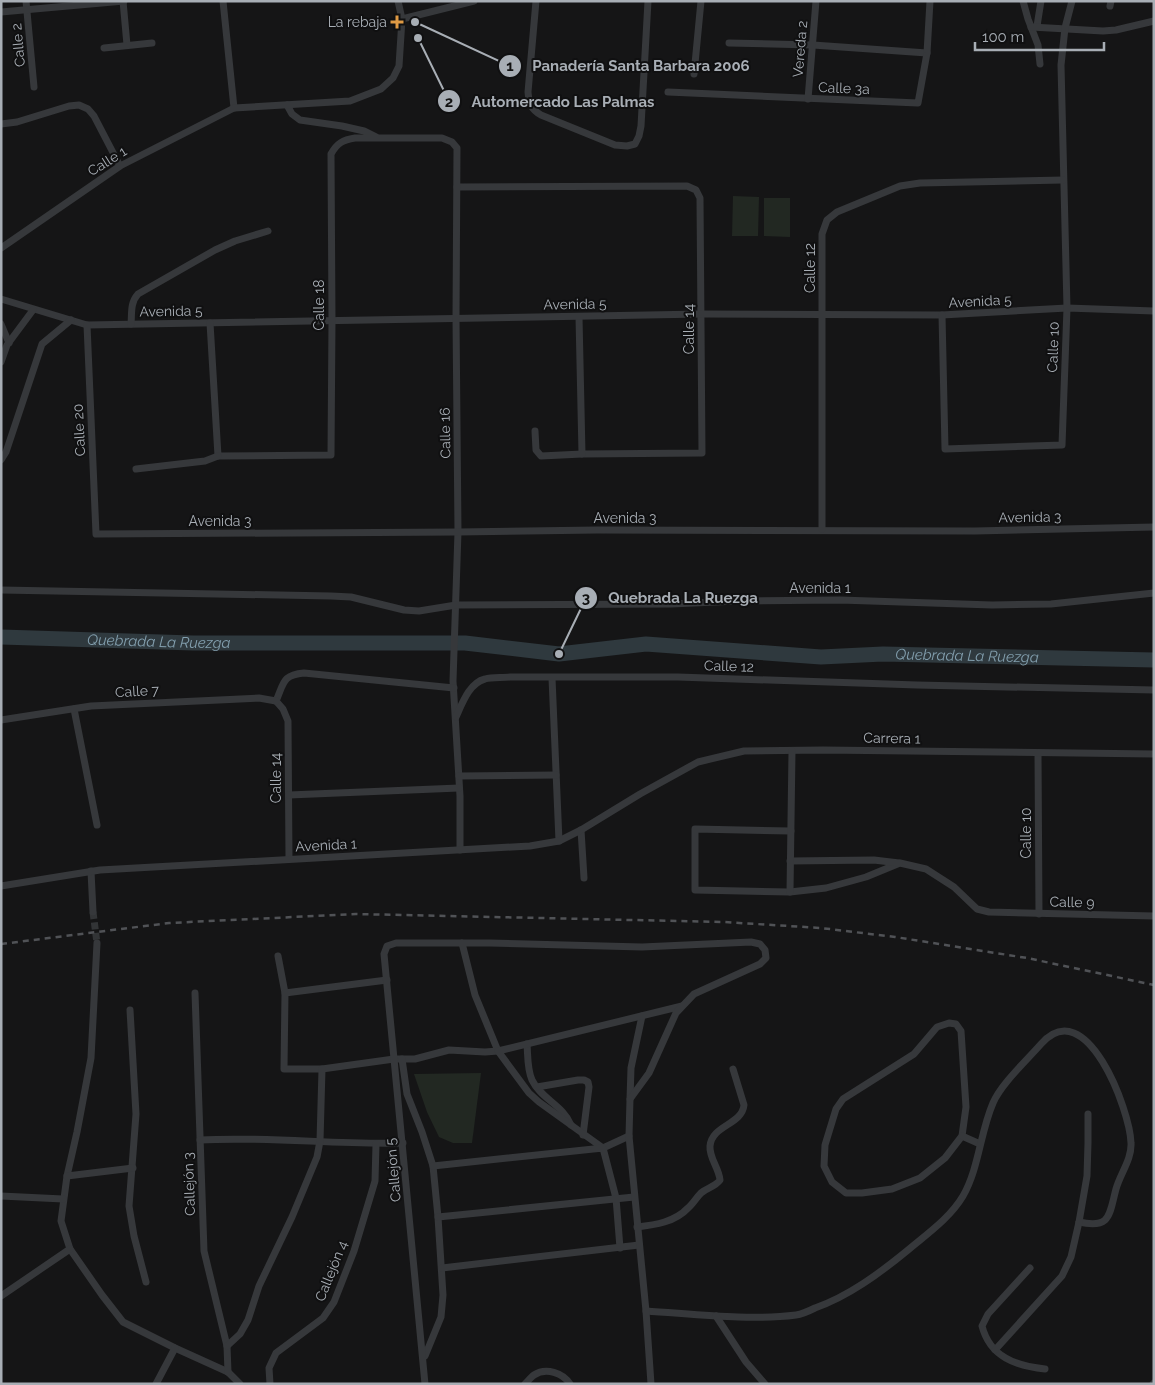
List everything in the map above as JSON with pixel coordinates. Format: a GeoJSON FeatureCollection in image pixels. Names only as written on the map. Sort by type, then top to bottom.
{"type":"FeatureCollection","features":[{"type":"Feature","properties":{"kind":"street","name":"Calle 2"},"geometry":{"type":"LineString","coordinates":[[26,1],[34,88]]}},
{"type":"Feature","properties":{"kind":"street"},"geometry":{"type":"LineString","coordinates":[[1,12],[124,1],[127,45]]}},
{"type":"Feature","properties":{"kind":"street"},"geometry":{"type":"LineString","coordinates":[[222,1],[234,108]]}},
{"type":"Feature","properties":{"kind":"street","name":"Calle 1"},"geometry":{"type":"LineString","coordinates":[[1,248],[120,166],[234,108],[350,101],[381,89],[393,78],[399,66],[402,20],[398,1]]}},
{"type":"Feature","properties":{"kind":"street"},"geometry":{"type":"LineString","coordinates":[[402,20],[474,1]]}},
{"type":"Feature","properties":{"kind":"street"},"geometry":{"type":"LineString","coordinates":[[536,1],[528,92],[529,103],[533,110],[615,145],[627,146],[635,144],[640,136],[648,1]]}},
{"type":"Feature","properties":{"kind":"street"},"geometry":{"type":"LineString","coordinates":[[694,74],[702,1]]}},
{"type":"Feature","properties":{"kind":"street","name":"Vereda 2"},"geometry":{"type":"LineString","coordinates":[[808,99],[816,1]]}},
{"type":"Feature","properties":{"kind":"street","name":"Calle 3a"},"geometry":{"type":"LineString","coordinates":[[668,92],[918,102],[927,53],[930,1]]}},
{"type":"Feature","properties":{"kind":"street"},"geometry":{"type":"LineString","coordinates":[[1023,1],[1034,27],[1040,64]]}},
{"type":"Feature","properties":{"kind":"street"},"geometry":{"type":"LineString","coordinates":[[1034,27],[1041,1]]}},
{"type":"Feature","properties":{"kind":"street","name":"Calle 10"},"geometry":{"type":"LineString","coordinates":[[942,315],[945,449],[1062,446],[1067,308],[1062,180],[1061,65],[1065,28],[1072,1]]}},
{"type":"Feature","properties":{"kind":"street"},"geometry":{"type":"LineString","coordinates":[[1034,27],[1103,31],[1116,30],[1154,21]]}},
{"type":"Feature","properties":{"kind":"street"},"geometry":{"type":"LineString","coordinates":[[104,48],[152,43]]}},
{"type":"Feature","properties":{"kind":"street"},"geometry":{"type":"LineString","coordinates":[[730,43],[813,45],[927,53]]}},
{"type":"Feature","properties":{"kind":"street"},"geometry":{"type":"LineString","coordinates":[[1,124],[17,122],[69,106],[79,105],[88,109],[94,116],[120,166]]}},
{"type":"Feature","properties":{"kind":"street"},"geometry":{"type":"LineString","coordinates":[[287,105],[292,114],[300,120],[364,131],[379,138]]}},
{"type":"Feature","properties":{"kind":"street","name":"Calle 16"},"geometry":{"type":"LineString","coordinates":[[379,138],[442,138],[452,142],[457,148],[458,532],[454,684],[456,717]]}},
{"type":"Feature","properties":{"kind":"street","name":"Calle 18"},"geometry":{"type":"LineString","coordinates":[[218,456],[330,455],[332,320],[331,154],[336,145],[344,140],[379,138]]}},
{"type":"Feature","properties":{"kind":"street","name":"Calle 12"},"geometry":{"type":"LineString","coordinates":[[822,530],[822,234],[827,220],[837,212],[900,186],[920,183],[1062,180]]}},
{"type":"Feature","properties":{"kind":"street","name":"Calle 14"},"geometry":{"type":"LineString","coordinates":[[457,187],[687,186],[696,190],[700,198],[702,453],[582,454]]}},
{"type":"Feature","properties":{"kind":"street"},"geometry":{"type":"LineString","coordinates":[[131,324],[133,300],[138,294],[215,250],[268,231]]}},
{"type":"Feature","properties":{"kind":"street","name":"Avenida 5"},"geometry":{"type":"LineString","coordinates":[[1,299],[87,325],[702,314],[942,315],[1067,308],[1154,311]]}},
{"type":"Feature","properties":{"kind":"street"},"geometry":{"type":"LineString","coordinates":[[1,362],[6,344],[33,310]]}},
{"type":"Feature","properties":{"kind":"street"},"geometry":{"type":"LineString","coordinates":[[535,430],[536,450],[541,456],[582,454],[579,317]]}},
{"type":"Feature","properties":{"kind":"street"},"geometry":{"type":"LineString","coordinates":[[1,460],[11,438],[42,344],[70,320]]}},
{"type":"Feature","properties":{"kind":"street"},"geometry":{"type":"LineString","coordinates":[[136,469],[205,461],[218,456],[210,323]]}},
{"type":"Feature","properties":{"kind":"street"},"geometry":{"type":"LineString","coordinates":[[1,324],[6,344]]}},
{"type":"Feature","properties":{"kind":"street","name":"Calle 20"},"geometry":{"type":"LineString","coordinates":[[87,325],[96,534]]}},
{"type":"Feature","properties":{"kind":"street","name":"Avenida 3"},"geometry":{"type":"LineString","coordinates":[[96,534],[822,530],[975,531],[1154,527]]}},
{"type":"Feature","properties":{"kind":"street","name":"Avenida 1"},"geometry":{"type":"LineString","coordinates":[[1,590],[351,597],[404,610],[419,611],[456,605],[671,604],[785,600],[1051,604],[1154,593]]}},
{"type":"Feature","properties":{"kind":"street"},"geometry":{"type":"LineString","coordinates":[[276,701],[285,679],[292,674],[304,672],[454,684]]}},
{"type":"Feature","properties":{"kind":"street","name":"Calle 12"},"geometry":{"type":"LineString","coordinates":[[460,850],[456,717],[474,685],[485,679],[678,677],[1154,690]]}},
{"type":"Feature","properties":{"kind":"street"},"geometry":{"type":"LineString","coordinates":[[552,678],[559,841]]}},
{"type":"Feature","properties":{"kind":"street","name":"Calle 7"},"geometry":{"type":"LineString","coordinates":[[1,720],[91,706],[259,698],[276,701]]}},
{"type":"Feature","properties":{"kind":"street","name":"Calle 14"},"geometry":{"type":"LineString","coordinates":[[276,701],[283,709],[288,721],[289,859]]}},
{"type":"Feature","properties":{"kind":"street"},"geometry":{"type":"LineString","coordinates":[[74,709],[97,825]]}},
{"type":"Feature","properties":{"kind":"street","name":"Carrera 1"},"geometry":{"type":"LineString","coordinates":[[640,794],[698,762],[744,751],[1154,754]]}},
{"type":"Feature","properties":{"kind":"street"},"geometry":{"type":"LineString","coordinates":[[790,892],[792,751]]}},
{"type":"Feature","properties":{"kind":"street","name":"Calle 10"},"geometry":{"type":"LineString","coordinates":[[1038,753],[1039,914]]}},
{"type":"Feature","properties":{"kind":"street"},"geometry":{"type":"LineString","coordinates":[[459,776],[556,775]]}},
{"type":"Feature","properties":{"kind":"street"},"geometry":{"type":"LineString","coordinates":[[289,795],[459,788]]}},
{"type":"Feature","properties":{"kind":"street","name":"Avenida 1"},"geometry":{"type":"LineString","coordinates":[[1,886],[91,871],[530,846],[559,841],[581,830],[640,794]]}},
{"type":"Feature","properties":{"kind":"street"},"geometry":{"type":"LineString","coordinates":[[791,830],[695,829],[695,890],[790,892],[826,888],[858,879],[900,863]]}},
{"type":"Feature","properties":{"kind":"street"},"geometry":{"type":"LineString","coordinates":[[581,830],[584,878]]}},
{"type":"Feature","properties":{"kind":"street"},"geometry":{"type":"LineString","coordinates":[[790,861],[874,860],[900,863]]}},
{"type":"Feature","properties":{"kind":"street","name":"Calle 9"},"geometry":{"type":"LineString","coordinates":[[900,863],[926,869],[954,888],[977,909],[989,912],[1154,916]]}},
{"type":"Feature","properties":{"kind":"street"},"geometry":{"type":"LineString","coordinates":[[91,871],[93,912]]}},
{"type":"Feature","properties":{"kind":"street"},"geometry":{"type":"LineString","coordinates":[[554,1108],[529,1094],[498,1050],[475,995],[462,943],[642,946],[751,942],[760,944],[766,958],[760,964],[694,994],[676,1013],[648,1073],[630,1099]]}},
{"type":"Feature","properties":{"kind":"street"},"geometry":{"type":"LineString","coordinates":[[97,943],[91,1058],[78,1132],[67,1176],[61,1222],[70,1249],[123,1322],[228,1372],[240,1384]]}},
{"type":"Feature","properties":{"kind":"street","name":"Callejón 5"},"geometry":{"type":"LineString","coordinates":[[425,1384],[384,954],[387,946],[396,943],[462,943]]}},
{"type":"Feature","properties":{"kind":"street"},"geometry":{"type":"LineString","coordinates":[[278,956],[285,993],[284,1069],[322,1069],[422,1058],[449,1050],[485,1052],[498,1050],[682,1006]]}},
{"type":"Feature","properties":{"kind":"street"},"geometry":{"type":"LineString","coordinates":[[285,993],[387,980]]}},
{"type":"Feature","properties":{"kind":"street","name":"Callejón 3"},"geometry":{"type":"LineString","coordinates":[[195,993],[204,1251],[227,1346],[228,1372]]}},
{"type":"Feature","properties":{"kind":"street"},"geometry":{"type":"LineString","coordinates":[[130,1010],[136,1114],[129,1206],[131,1223],[146,1282]]}},
{"type":"Feature","properties":{"kind":"street"},"geometry":{"type":"LineString","coordinates":[[642,1016],[631,1068],[629,1136],[651,1384]]}},
{"type":"Feature","properties":{"kind":"street"},"geometry":{"type":"LineString","coordinates":[[948,1023],[956,1024],[961,1031],[966,1107],[962,1136],[945,1158],[920,1178],[892,1189],[846,1193],[832,1182],[824,1166],[825,1145],[836,1109],[843,1099],[914,1054],[937,1027],[948,1023]]}},
{"type":"Feature","properties":{"kind":"street"},"geometry":{"type":"LineString","coordinates":[[646,1311],[742,1317],[798,1315],[834,1301],[887,1267],[946,1218],[962,1197],[973,1173],[980,1144],[993,1103],[998,1094],[1048,1036],[1059,1030],[1070,1030],[1080,1035],[1095,1051],[1114,1080],[1131,1143],[1130,1155],[1117,1185],[1107,1218],[1102,1223],[1093,1225],[1079,1222]]}},
{"type":"Feature","properties":{"kind":"street"},"geometry":{"type":"LineString","coordinates":[[527,1044],[529,1069],[532,1080],[537,1087],[571,1126],[602,1148],[616,1198],[620,1248]]}},
{"type":"Feature","properties":{"kind":"street"},"geometry":{"type":"LineString","coordinates":[[402,1059],[407,1094],[433,1166],[442,1268],[443,1296],[440,1317],[424,1359]]}},
{"type":"Feature","properties":{"kind":"street"},"geometry":{"type":"LineString","coordinates":[[227,1346],[240,1334],[248,1320],[259,1286],[292,1217],[316,1157],[320,1141],[322,1069]]}},
{"type":"Feature","properties":{"kind":"street"},"geometry":{"type":"LineString","coordinates":[[637,1227],[666,1222],[682,1214],[705,1190],[717,1185],[720,1180],[719,1172],[711,1155],[711,1141],[714,1134],[740,1116],[744,1111],[744,1105],[733,1069]]}},
{"type":"Feature","properties":{"kind":"street"},"geometry":{"type":"LineString","coordinates":[[521,1082],[532,1080]]}},
{"type":"Feature","properties":{"kind":"street"},"geometry":{"type":"LineString","coordinates":[[537,1087],[578,1080],[588,1082],[583,1135]]}},
{"type":"Feature","properties":{"kind":"street"},"geometry":{"type":"LineString","coordinates":[[994,1350],[1062,1276],[1071,1257],[1087,1176],[1088,1114]]}},
{"type":"Feature","properties":{"kind":"street"},"geometry":{"type":"LineString","coordinates":[[433,1166],[602,1148],[629,1136]]}},
{"type":"Feature","properties":{"kind":"street"},"geometry":{"type":"LineString","coordinates":[[962,1136],[980,1144]]}},
{"type":"Feature","properties":{"kind":"street"},"geometry":{"type":"LineString","coordinates":[[200,1140],[233,1138],[376,1144],[403,1143]]}},
{"type":"Feature","properties":{"kind":"street","name":"Callejón 4"},"geometry":{"type":"LineString","coordinates":[[270,1384],[269,1368],[276,1354],[323,1318],[334,1302],[354,1251],[375,1181],[376,1144]]}},
{"type":"Feature","properties":{"kind":"street"},"geometry":{"type":"LineString","coordinates":[[67,1176],[133,1168]]}},
{"type":"Feature","properties":{"kind":"street"},"geometry":{"type":"LineString","coordinates":[[1,1196],[63,1198]]}},
{"type":"Feature","properties":{"kind":"street"},"geometry":{"type":"LineString","coordinates":[[438,1217],[634,1197]]}},
{"type":"Feature","properties":{"kind":"street"},"geometry":{"type":"LineString","coordinates":[[442,1268],[639,1245]]}},
{"type":"Feature","properties":{"kind":"street"},"geometry":{"type":"LineString","coordinates":[[1,1296],[70,1249]]}},
{"type":"Feature","properties":{"kind":"street"},"geometry":{"type":"LineString","coordinates":[[1030,1268],[984,1321],[982,1326],[994,1350],[1003,1358],[1016,1364],[1045,1369]]}},
{"type":"Feature","properties":{"kind":"street"},"geometry":{"type":"LineString","coordinates":[[716,1316],[746,1362],[764,1384]]}},
{"type":"Feature","properties":{"kind":"street"},"geometry":{"type":"LineString","coordinates":[[156,1384],[175,1348]]}},
{"type":"Feature","properties":{"kind":"street"},"geometry":{"type":"LineString","coordinates":[[525,1384],[535,1374],[546,1371],[558,1374],[570,1384]]}},
{"type":"Feature","properties":{"kind":"shaded area"},"geometry":{"type":"Polygon","coordinates":[[[733,196],[759,197],[758,236],[732,236],[733,196]]]}},
{"type":"Feature","properties":{"kind":"shaded area"},"geometry":{"type":"Polygon","coordinates":[[[764,198],[790,198],[790,237],[764,236],[764,198]]]}},
{"type":"Feature","properties":{"kind":"shaded area"},"geometry":{"type":"Polygon","coordinates":[[[481,1073],[472,1143],[453,1143],[439,1137],[427,1112],[414,1074],[481,1073]]]}},
{"type":"Feature","properties":{"kind":"waterway","name":"Quebrada La Ruezga"},"geometry":{"type":"LineString","coordinates":[[1,637],[193,643],[465,643],[559,654],[646,644],[821,657],[883,654],[1154,660]]}},
{"type":"Feature","properties":{"kind":"tunnel"},"geometry":{"type":"LineString","coordinates":[[93,912],[97,943]]}},
{"type":"Feature","properties":{"kind":"railway"},"geometry":{"type":"LineString","coordinates":[[1,944],[169,923],[356,914],[724,922],[821,928],[895,937],[1027,958],[1154,985]]}},
{"type":"Feature","properties":{"kind":"place","name":"La rebaja"},"geometry":{"type":"Point","coordinates":[397,22]}},
{"type":"Feature","properties":{"kind":"place","name":"Panadería Santa Barbara 2006"},"geometry":{"type":"Point","coordinates":[415,22]}},
{"type":"Feature","properties":{"kind":"place","name":"Automercado Las Palmas"},"geometry":{"type":"Point","coordinates":[418,38]}},
{"type":"Feature","properties":{"kind":"place","name":"Quebrada La Ruezga"},"geometry":{"type":"Point","coordinates":[559,654]}}]}
